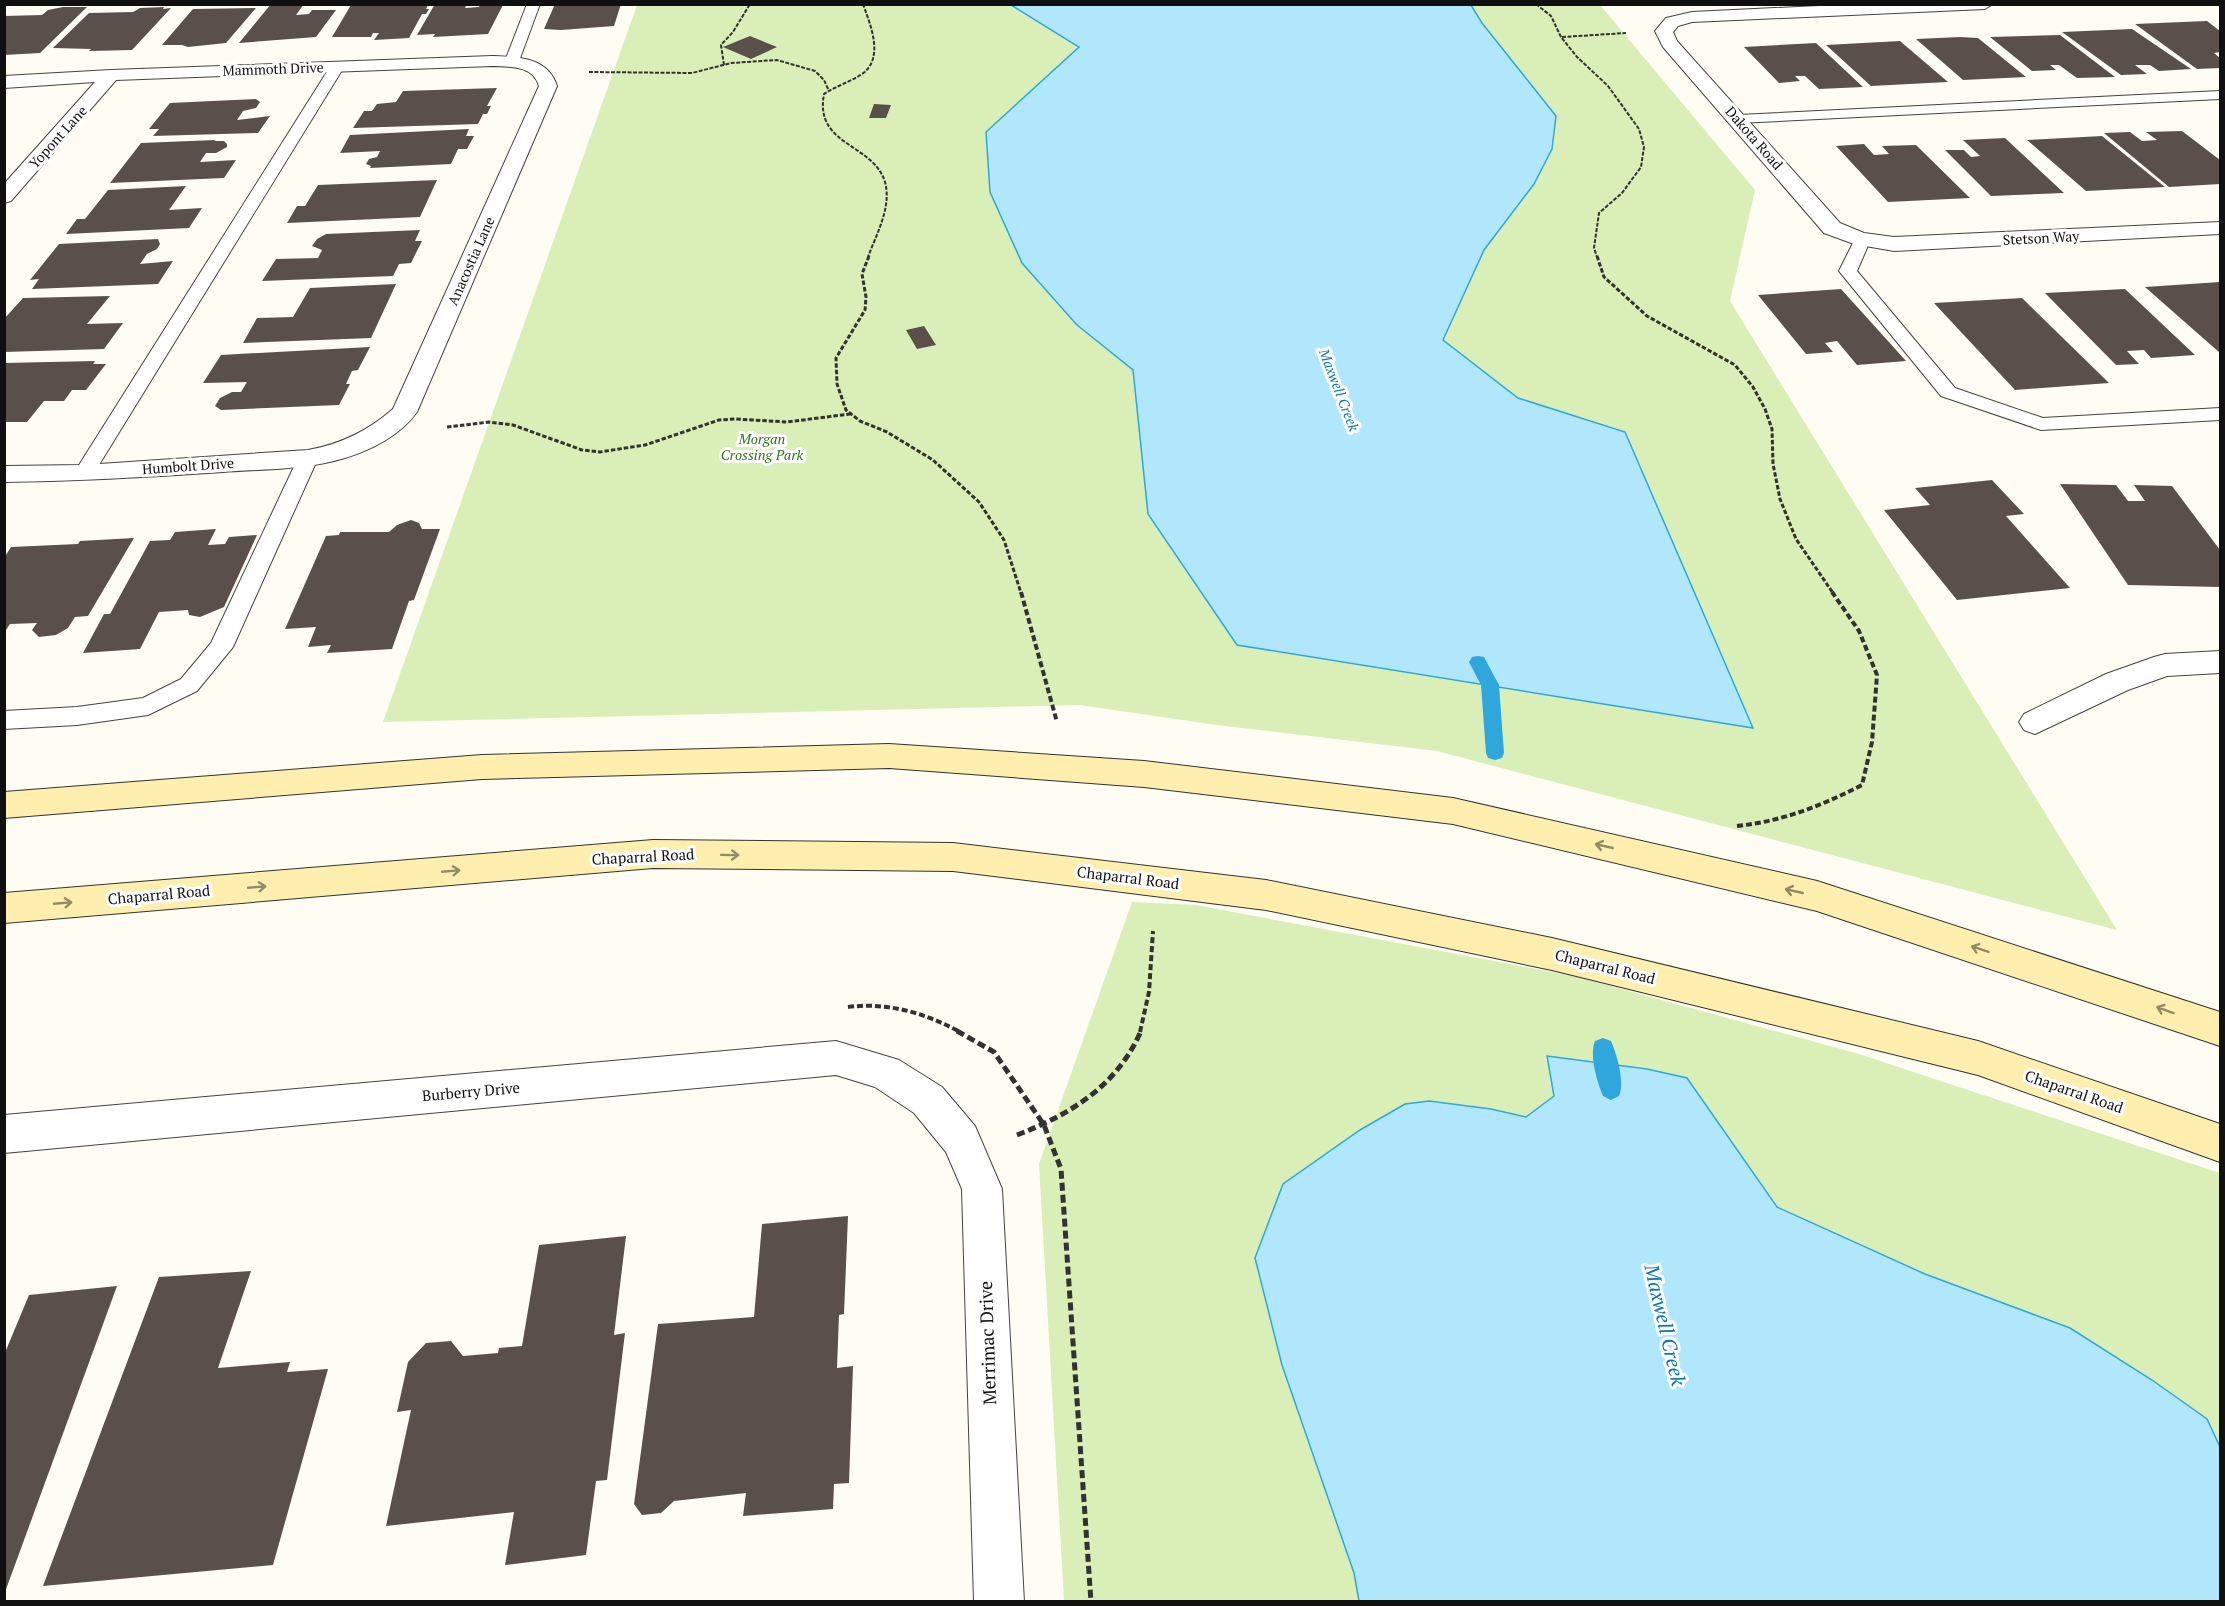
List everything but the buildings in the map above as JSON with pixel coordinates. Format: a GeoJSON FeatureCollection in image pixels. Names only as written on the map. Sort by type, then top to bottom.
{"type":"FeatureCollection","features":[{"type":"Feature","properties":{"kind":"main road"},"geometry":{"type":"LineString","coordinates":[[4,805],[482,767],[889,756],[1144,774],[1453,810],[1805,894],[2220,1029]]}},
{"type":"Feature","properties":{"kind":"main road","name":"Chaparral Road"},"geometry":{"type":"LineString","coordinates":[[4,908],[653,854],[953,857],[1266,895],[1552,954],[1978,1058],[2220,1143]]}},
{"type":"Feature","properties":{"kind":"street"},"geometry":{"type":"LineString","coordinates":[[1668,27],[1692,17],[1984,4]]}},
{"type":"Feature","properties":{"kind":"street","name":"Dakota Road"},"geometry":{"type":"LineString","coordinates":[[1668,27],[1670,43],[1832,228],[1862,241]]}},
{"type":"Feature","properties":{"kind":"street","name":"Mammoth Drive"},"geometry":{"type":"LineString","coordinates":[[4,82],[111,75],[512,62],[541,72]]}},
{"type":"Feature","properties":{"kind":"street","name":"Anacostia Lane"},"geometry":{"type":"LineString","coordinates":[[379,433],[404,412],[548,86],[547,77],[541,72]]}},
{"type":"Feature","properties":{"kind":"street","name":"Yopont Lane"},"geometry":{"type":"LineString","coordinates":[[4,196],[111,75]]}},
{"type":"Feature","properties":{"kind":"street","name":"Stetson Way"},"geometry":{"type":"LineString","coordinates":[[1862,241],[1894,244],[1939,243],[2220,228]]}},
{"type":"Feature","properties":{"kind":"street","name":"Humbolt Drive"},"geometry":{"type":"LineString","coordinates":[[4,474],[84,473],[308,458],[343,450],[379,433]]}},
{"type":"Feature","properties":{"kind":"street"},"geometry":{"type":"LineString","coordinates":[[2035,722],[2117,682],[2165,664],[2220,662]]}},
{"type":"Feature","properties":{"kind":"street","name":"Burberry Drive"},"geometry":{"type":"LineString","coordinates":[[4,1134],[836,1058],[885,1072],[928,1100]]}},
{"type":"Feature","properties":{"kind":"street","name":"Merrimac Drive"},"geometry":{"type":"LineString","coordinates":[[928,1100],[962,1139],[982,1189],[999,1602]]}},
{"type":"Feature","properties":{"kind":"lane"},"geometry":{"type":"LineString","coordinates":[[512,62],[534,4]]}},
{"type":"Feature","properties":{"kind":"lane"},"geometry":{"type":"LineString","coordinates":[[84,473],[338,67]]}},
{"type":"Feature","properties":{"kind":"lane"},"geometry":{"type":"LineString","coordinates":[[1738,119],[2220,95]]}},
{"type":"Feature","properties":{"kind":"lane"},"geometry":{"type":"LineString","coordinates":[[1862,241],[1848,271],[1948,392],[2041,424],[2220,414]]}},
{"type":"Feature","properties":{"kind":"lane"},"geometry":{"type":"LineString","coordinates":[[4,720],[77,716],[148,706],[189,685],[221,647],[308,458]]}},
{"type":"Feature","properties":{"kind":"path"},"geometry":{"type":"LineString","coordinates":[[724,65],[720,47],[750,4]]}},
{"type":"Feature","properties":{"kind":"path"},"geometry":{"type":"LineString","coordinates":[[863,4],[876,43],[873,54],[865,73],[824,94],[821,109],[825,124],[874,165],[885,182],[886,209],[862,274],[866,297],[865,310],[836,358],[837,384],[846,410],[860,421],[887,432],[933,460],[979,501],[1004,540],[1058,724]]}},
{"type":"Feature","properties":{"kind":"path"},"geometry":{"type":"LineString","coordinates":[[1536,4],[1551,16],[1561,38],[1577,57],[1608,86],[1639,129],[1644,147],[1641,167],[1622,193],[1599,213],[1594,248],[1604,277],[1647,316],[1735,365],[1752,387],[1765,409],[1772,429],[1773,464],[1780,499],[1796,539],[1859,631],[1876,675],[1872,742],[1862,785],[1817,808],[1771,823],[1726,827]]}},
{"type":"Feature","properties":{"kind":"path"},"geometry":{"type":"LineString","coordinates":[[1561,38],[1668,27]]}},
{"type":"Feature","properties":{"kind":"path"},"geometry":{"type":"LineString","coordinates":[[541,72],[631,71],[666,75],[692,74],[724,65],[762,60],[798,64],[815,71],[829,91]]}},
{"type":"Feature","properties":{"kind":"path"},"geometry":{"type":"LineString","coordinates":[[379,433],[432,430],[471,422],[496,420],[535,432],[573,448],[598,453],[628,449],[672,437],[702,424],[740,417],[786,422],[851,413]]}},
{"type":"Feature","properties":{"kind":"path"},"geometry":{"type":"LineString","coordinates":[[967,1153],[1044,1125],[1088,1100],[1122,1067],[1142,1027],[1149,986],[1153,927]]}},
{"type":"Feature","properties":{"kind":"path"},"geometry":{"type":"LineString","coordinates":[[841,1007],[865,1005],[903,1008],[945,1024],[994,1052],[1044,1125],[1060,1169],[1091,1602]]}},
{"type":"Feature","properties":{"kind":"green space","name":"Morgan Crossing Park"},"geometry":{"type":"Polygon","coordinates":[[[637,5],[1600,5],[1755,190],[1730,301],[2117,930],[1437,751],[1217,725],[1079,705],[383,722],[637,5]]]}},
{"type":"Feature","properties":{"kind":"green space"},"geometry":{"type":"Polygon","coordinates":[[[1132,902],[1196,905],[1574,976],[1859,1054],[2220,1173],[2220,1601],[1064,1601],[1039,1164],[1132,902]]]}},
{"type":"Feature","properties":{"kind":"water"},"geometry":{"type":"Polygon","coordinates":[[[1011,5],[1471,5],[1482,23],[1556,116],[1552,149],[1534,184],[1484,250],[1443,340],[1518,398],[1625,432],[1753,728],[1237,645],[1148,514],[1133,370],[1077,325],[1022,263],[990,192],[986,132],[1079,47],[1011,5]]]}},
{"type":"Feature","properties":{"kind":"water"},"geometry":{"type":"Polygon","coordinates":[[[1547,1056],[1647,1069],[1687,1078],[1777,1207],[1925,1274],[2070,1328],[2152,1380],[2207,1419],[2220,1447],[2220,1601],[1359,1601],[1354,1573],[1282,1365],[1255,1258],[1283,1184],[1360,1130],[1405,1104],[1429,1101],[1491,1109],[1526,1117],[1554,1096],[1547,1056]]]}},
{"type":"Feature","properties":{"kind":"waterway","name":"Maxwell Creek"},"geometry":{"type":"LineString","coordinates":[[1478,662],[1490,685],[1495,753]]}},
{"type":"Feature","properties":{"kind":"waterway","name":"Maxwell Creek"},"geometry":{"type":"LineString","coordinates":[[1603,1048],[1611,1089]]}}]}
